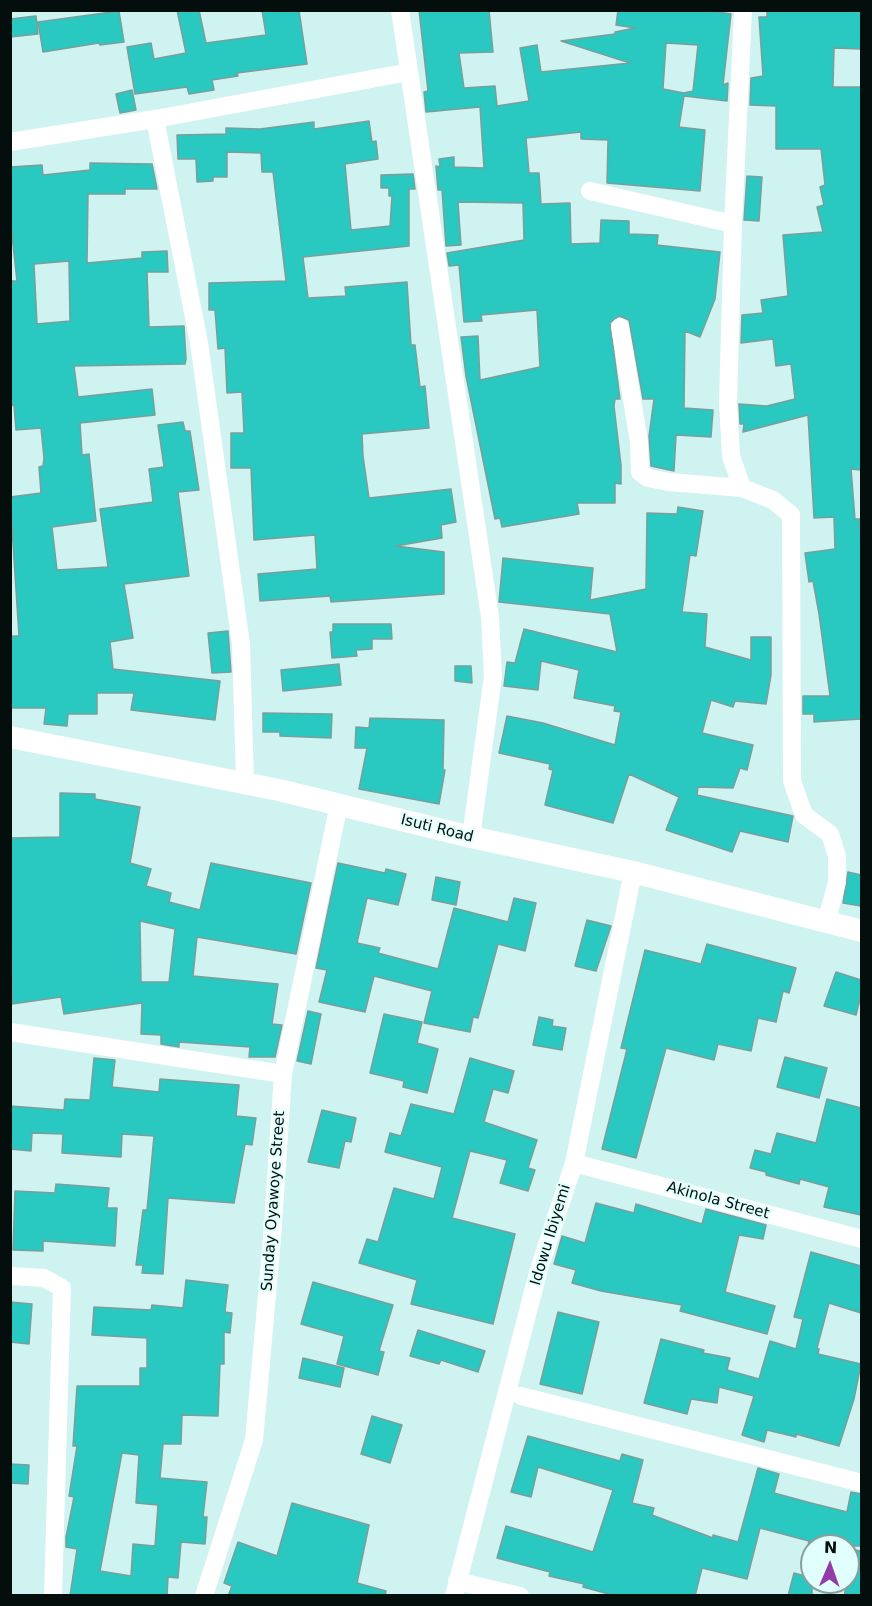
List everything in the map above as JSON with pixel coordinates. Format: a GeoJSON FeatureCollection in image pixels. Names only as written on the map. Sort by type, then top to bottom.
{"type":"FeatureCollection","features":[{"type":"Feature","properties":{"kind":"street"},"geometry":{"type":"LineString","coordinates":[[400,10],[490,617],[493,676],[471,837]]}},
{"type":"Feature","properties":{"kind":"street"},"geometry":{"type":"LineString","coordinates":[[742,488],[731,456],[729,440],[732,224],[743,10]]}},
{"type":"Feature","properties":{"kind":"street"},"geometry":{"type":"LineString","coordinates":[[10,142],[155,119],[409,72]]}},
{"type":"Feature","properties":{"kind":"street"},"geometry":{"type":"LineString","coordinates":[[155,119],[199,343],[241,644],[245,783]]}},
{"type":"Feature","properties":{"kind":"street"},"geometry":{"type":"LineString","coordinates":[[590,191],[732,224]]}},
{"type":"Feature","properties":{"kind":"street"},"geometry":{"type":"LineString","coordinates":[[620,327],[639,442],[640,472],[648,478],[669,482],[742,488],[773,500],[791,515],[792,781],[804,815],[830,834],[837,856],[837,882],[826,923]]}},
{"type":"Feature","properties":{"kind":"street","name":"Isuti Road"},"geometry":{"type":"LineString","coordinates":[[10,737],[245,783],[339,804],[471,837],[633,872],[861,931]]}},
{"type":"Feature","properties":{"kind":"street","name":"Sunday Oyawoye Street"},"geometry":{"type":"LineString","coordinates":[[204,1596],[254,1440],[272,1239],[283,1074],[339,804]]}},
{"type":"Feature","properties":{"kind":"street","name":"Idowu Ibiyemi"},"geometry":{"type":"LineString","coordinates":[[455,1588],[539,1269],[574,1163],[633,872]]}},
{"type":"Feature","properties":{"kind":"street"},"geometry":{"type":"LineString","coordinates":[[10,1032],[283,1074]]}},
{"type":"Feature","properties":{"kind":"street","name":"Akinola Street"},"geometry":{"type":"LineString","coordinates":[[574,1163],[861,1239]]}},
{"type":"Feature","properties":{"kind":"street"},"geometry":{"type":"LineString","coordinates":[[10,1276],[44,1278],[62,1288],[53,1596]]}},
{"type":"Feature","properties":{"kind":"street"},"geometry":{"type":"LineString","coordinates":[[521,1396],[861,1483]]}},
{"type":"Feature","properties":{"kind":"street"},"geometry":{"type":"LineString","coordinates":[[455,1588],[520,1596]]}},
{"type":"Feature","properties":{"kind":"building"},"geometry":{"type":"Polygon","coordinates":[[[177,10],[199,10],[206,43],[266,35],[262,10],[299,10],[307,64],[237,73],[238,76],[212,80],[214,90],[189,94],[187,87],[135,94],[127,47],[151,43],[154,59],[186,53],[177,10]]]}},
{"type":"Feature","properties":{"kind":"building"},"geometry":{"type":"Polygon","coordinates":[[[419,10],[489,10],[493,52],[459,53],[464,88],[495,86],[497,106],[529,101],[520,48],[537,45],[541,72],[630,63],[561,41],[615,34],[615,32],[635,28],[616,25],[618,10],[706,10],[731,14],[723,85],[728,83],[727,101],[684,96],[679,127],[705,130],[700,191],[607,183],[608,140],[581,139],[581,132],[526,138],[529,173],[539,173],[541,204],[570,203],[571,244],[600,243],[601,220],[629,221],[629,234],[658,235],[657,245],[720,252],[715,299],[700,337],[685,331],[684,408],[713,410],[711,437],[676,435],[674,471],[651,466],[649,436],[654,399],[643,399],[629,320],[619,316],[610,323],[620,399],[615,399],[614,406],[621,465],[621,484],[615,483],[615,503],[577,503],[579,514],[502,527],[500,518],[495,519],[466,376],[461,337],[478,336],[480,380],[540,367],[537,310],[481,315],[482,321],[464,322],[459,265],[449,266],[447,253],[524,240],[523,203],[458,202],[461,245],[446,246],[442,190],[438,190],[436,166],[440,167],[439,159],[454,157],[454,167],[484,168],[480,107],[426,112],[424,92],[428,91],[419,10]],[[666,43],[663,89],[684,93],[693,91],[698,45],[666,43]]]}},
{"type":"Feature","properties":{"kind":"building"},"geometry":{"type":"Polygon","coordinates":[[[767,10],[861,10],[861,49],[834,48],[833,87],[861,87],[861,470],[851,469],[855,519],[860,519],[861,719],[814,722],[814,714],[803,714],[803,696],[830,696],[819,614],[813,581],[809,582],[805,553],[835,549],[834,517],[814,518],[808,415],[743,432],[744,424],[740,424],[739,404],[767,406],[795,399],[791,364],[776,366],[773,339],[741,343],[742,315],[763,313],[761,300],[788,296],[783,235],[823,232],[817,207],[824,205],[820,187],[825,185],[821,149],[776,149],[776,106],[750,105],[751,78],[763,76],[759,17],[767,17],[767,10]]]}},
{"type":"Feature","properties":{"kind":"building"},"geometry":{"type":"Polygon","coordinates":[[[119,11],[124,42],[100,45],[99,43],[43,52],[38,22],[119,11]]]}},
{"type":"Feature","properties":{"kind":"building"},"geometry":{"type":"Polygon","coordinates":[[[36,16],[38,34],[10,37],[10,19],[36,16]]]}},
{"type":"Feature","properties":{"kind":"building"},"geometry":{"type":"Polygon","coordinates":[[[132,90],[136,110],[120,113],[116,94],[132,90]]]}},
{"type":"Feature","properties":{"kind":"building"},"geometry":{"type":"Polygon","coordinates":[[[369,121],[372,142],[376,141],[378,159],[345,164],[351,230],[390,226],[392,196],[389,196],[389,188],[381,188],[381,175],[413,174],[415,189],[409,189],[409,246],[303,257],[308,298],[346,296],[345,287],[407,282],[411,345],[415,345],[420,387],[425,386],[429,428],[362,434],[363,456],[369,498],[451,489],[456,522],[441,525],[442,538],[396,546],[444,552],[444,594],[331,602],[330,596],[260,601],[258,574],[317,569],[315,535],[254,540],[251,468],[231,468],[231,433],[244,433],[242,392],[227,393],[225,348],[218,349],[215,310],[209,310],[209,283],[286,281],[273,172],[262,172],[261,153],[227,152],[227,177],[213,177],[213,181],[197,182],[196,159],[178,159],[177,135],[226,134],[226,128],[260,129],[314,122],[314,129],[369,121]]]}},
{"type":"Feature","properties":{"kind":"building"},"geometry":{"type":"Polygon","coordinates":[[[90,163],[152,164],[157,189],[125,189],[125,194],[88,194],[87,263],[142,258],[142,252],[167,251],[168,272],[147,272],[149,327],[184,326],[186,359],[185,364],[74,366],[78,397],[152,389],[155,415],[80,423],[82,455],[89,454],[96,521],[52,527],[57,570],[108,567],[100,509],[153,502],[149,469],[164,467],[158,425],[183,422],[185,431],[190,431],[199,490],[178,492],[189,576],[124,584],[133,638],[110,642],[113,669],[220,681],[215,720],[131,710],[134,693],[97,693],[97,714],[68,714],[67,726],[44,724],[46,708],[10,708],[10,636],[19,636],[10,497],[41,493],[39,467],[43,466],[44,458],[41,428],[16,430],[14,405],[10,406],[10,281],[17,281],[10,217],[10,167],[42,165],[43,175],[90,170],[90,163]],[[69,261],[34,264],[37,324],[70,321],[69,261]]]}},
{"type":"Feature","properties":{"kind":"building"},"geometry":{"type":"Polygon","coordinates":[[[747,176],[762,177],[759,221],[744,220],[747,176]]]}},
{"type":"Feature","properties":{"kind":"building"},"geometry":{"type":"Polygon","coordinates":[[[678,507],[703,511],[696,556],[690,555],[682,612],[707,614],[705,647],[751,660],[751,637],[771,637],[771,675],[766,704],[735,701],[733,707],[711,700],[702,733],[753,745],[747,770],[740,768],[733,788],[698,787],[697,795],[793,816],[788,842],[740,831],[732,852],[666,830],[679,797],[629,774],[613,823],[545,805],[553,770],[549,769],[550,764],[499,753],[507,716],[543,723],[615,745],[621,712],[614,711],[615,706],[574,698],[579,670],[541,661],[538,690],[504,686],[507,662],[515,663],[524,629],[617,652],[610,614],[499,602],[503,558],[593,568],[590,600],[646,589],[647,513],[677,514],[678,507]]]}},
{"type":"Feature","properties":{"kind":"building"},"geometry":{"type":"Polygon","coordinates":[[[333,624],[391,624],[392,639],[372,639],[372,649],[356,650],[357,656],[332,658],[330,632],[333,632],[333,624]]]}},
{"type":"Feature","properties":{"kind":"building"},"geometry":{"type":"Polygon","coordinates":[[[228,631],[231,672],[212,673],[208,633],[228,631]]]}},
{"type":"Feature","properties":{"kind":"building"},"geometry":{"type":"Polygon","coordinates":[[[339,664],[341,685],[283,691],[281,670],[339,664]]]}},
{"type":"Feature","properties":{"kind":"building"},"geometry":{"type":"Polygon","coordinates":[[[455,666],[471,666],[472,683],[455,681],[455,666]]]}},
{"type":"Feature","properties":{"kind":"building"},"geometry":{"type":"Polygon","coordinates":[[[263,713],[332,714],[331,738],[280,736],[280,732],[263,732],[263,713]]]}},
{"type":"Feature","properties":{"kind":"building"},"geometry":{"type":"Polygon","coordinates":[[[370,718],[444,720],[443,770],[445,770],[439,804],[359,789],[367,748],[355,748],[356,727],[369,728],[370,718]]]}},
{"type":"Feature","properties":{"kind":"building"},"geometry":{"type":"Polygon","coordinates":[[[60,793],[95,794],[95,799],[140,807],[130,863],[151,869],[146,886],[171,893],[169,902],[200,910],[211,863],[311,883],[296,954],[197,937],[193,976],[278,984],[272,1024],[282,1025],[275,1057],[249,1057],[250,1047],[179,1042],[179,1047],[161,1044],[161,1035],[141,1034],[142,1003],[64,1014],[61,997],[12,1004],[10,838],[60,837],[60,793]],[[140,921],[141,982],[169,982],[175,929],[140,921]]]}},
{"type":"Feature","properties":{"kind":"building"},"geometry":{"type":"Polygon","coordinates":[[[338,863],[385,873],[386,869],[406,874],[398,905],[367,898],[357,943],[380,948],[378,953],[438,969],[454,908],[508,922],[514,898],[536,903],[525,951],[498,944],[478,1018],[473,1017],[470,1032],[424,1023],[432,991],[374,976],[365,1012],[319,1002],[327,970],[316,968],[338,863]]]}},
{"type":"Feature","properties":{"kind":"building"},"geometry":{"type":"Polygon","coordinates":[[[848,872],[861,875],[861,906],[843,903],[848,872]]]}},
{"type":"Feature","properties":{"kind":"building"},"geometry":{"type":"Polygon","coordinates":[[[436,877],[460,882],[456,905],[432,900],[436,877]]]}},
{"type":"Feature","properties":{"kind":"building"},"geometry":{"type":"Polygon","coordinates":[[[587,920],[611,926],[596,971],[575,966],[587,920]]]}},
{"type":"Feature","properties":{"kind":"building"},"geometry":{"type":"Polygon","coordinates":[[[707,944],[796,968],[789,993],[783,991],[776,1022],[758,1018],[751,1051],[718,1044],[714,1060],[666,1048],[636,1158],[602,1149],[627,1049],[621,1048],[645,950],[701,964],[707,944]]]}},
{"type":"Feature","properties":{"kind":"building"},"geometry":{"type":"Polygon","coordinates":[[[836,972],[861,980],[861,995],[856,1015],[824,1006],[836,972]]]}},
{"type":"Feature","properties":{"kind":"building"},"geometry":{"type":"Polygon","coordinates":[[[308,1011],[321,1014],[311,1064],[297,1061],[308,1011]]]}},
{"type":"Feature","properties":{"kind":"building"},"geometry":{"type":"Polygon","coordinates":[[[384,1014],[422,1022],[417,1043],[438,1049],[427,1093],[403,1087],[404,1081],[370,1073],[384,1014]]]}},
{"type":"Feature","properties":{"kind":"building"},"geometry":{"type":"Polygon","coordinates":[[[539,1017],[553,1020],[552,1026],[566,1028],[562,1050],[533,1045],[539,1017]]]}},
{"type":"Feature","properties":{"kind":"building"},"geometry":{"type":"Polygon","coordinates":[[[785,1057],[827,1068],[819,1098],[777,1087],[785,1057]]]}},
{"type":"Feature","properties":{"kind":"building"},"geometry":{"type":"Polygon","coordinates":[[[94,1058],[115,1060],[112,1087],[159,1092],[160,1079],[239,1085],[236,1116],[256,1118],[252,1145],[245,1144],[234,1203],[168,1198],[163,1274],[142,1273],[143,1265],[136,1265],[143,1210],[147,1210],[154,1136],[122,1134],[121,1157],[62,1153],[63,1134],[32,1133],[31,1151],[10,1149],[10,1106],[64,1110],[65,1099],[90,1100],[94,1058]]]}},
{"type":"Feature","properties":{"kind":"building"},"geometry":{"type":"Polygon","coordinates":[[[470,1058],[514,1071],[508,1093],[493,1089],[484,1122],[537,1140],[528,1168],[535,1170],[528,1191],[500,1183],[507,1160],[470,1151],[452,1218],[515,1234],[493,1324],[411,1304],[417,1280],[359,1263],[367,1239],[378,1242],[394,1188],[434,1199],[442,1167],[385,1152],[390,1133],[401,1136],[411,1104],[454,1114],[470,1058]]]}},
{"type":"Feature","properties":{"kind":"building"},"geometry":{"type":"Polygon","coordinates":[[[827,1099],[861,1108],[861,1215],[824,1207],[829,1187],[800,1179],[799,1184],[750,1168],[755,1150],[771,1154],[777,1133],[816,1143],[827,1099]]]}},
{"type":"Feature","properties":{"kind":"building"},"geometry":{"type":"Polygon","coordinates":[[[322,1110],[356,1118],[351,1142],[345,1141],[339,1168],[308,1162],[322,1110]]]}},
{"type":"Feature","properties":{"kind":"building"},"geometry":{"type":"Polygon","coordinates":[[[56,1184],[109,1188],[107,1208],[117,1208],[115,1246],[43,1241],[43,1251],[13,1250],[15,1191],[55,1193],[56,1184]]]}},
{"type":"Feature","properties":{"kind":"building"},"geometry":{"type":"Polygon","coordinates":[[[596,1203],[634,1213],[636,1204],[702,1224],[706,1209],[766,1225],[763,1239],[739,1235],[725,1292],[775,1306],[767,1334],[680,1311],[682,1305],[601,1291],[572,1283],[576,1270],[554,1264],[562,1236],[585,1243],[596,1203]]]}},
{"type":"Feature","properties":{"kind":"building"},"geometry":{"type":"Polygon","coordinates":[[[811,1252],[861,1266],[861,1313],[829,1303],[817,1348],[819,1349],[818,1354],[861,1364],[854,1399],[839,1446],[796,1434],[796,1437],[767,1430],[764,1442],[742,1435],[754,1396],[719,1387],[717,1403],[691,1399],[687,1414],[644,1403],[661,1339],[704,1350],[703,1353],[730,1358],[727,1370],[759,1379],[770,1341],[796,1349],[803,1319],[794,1317],[811,1252]]]}},
{"type":"Feature","properties":{"kind":"building"},"geometry":{"type":"Polygon","coordinates":[[[186,1280],[228,1285],[225,1312],[232,1313],[230,1333],[224,1332],[224,1364],[220,1364],[218,1416],[182,1415],[181,1444],[163,1444],[160,1478],[207,1482],[203,1517],[207,1517],[205,1544],[181,1542],[178,1578],[168,1577],[167,1596],[70,1596],[77,1549],[66,1547],[66,1537],[74,1497],[69,1496],[77,1446],[73,1446],[77,1386],[140,1386],[140,1368],[147,1368],[147,1338],[92,1335],[94,1307],[151,1310],[152,1305],[183,1308],[186,1280]],[[122,1453],[100,1571],[131,1576],[133,1544],[155,1546],[158,1505],[136,1503],[139,1455],[122,1453]]]}},
{"type":"Feature","properties":{"kind":"building"},"geometry":{"type":"Polygon","coordinates":[[[313,1282],[393,1305],[379,1351],[384,1352],[378,1375],[337,1364],[344,1336],[301,1324],[313,1282]]]}},
{"type":"Feature","properties":{"kind":"building"},"geometry":{"type":"Polygon","coordinates":[[[10,1302],[32,1304],[29,1344],[10,1342],[10,1302]]]}},
{"type":"Feature","properties":{"kind":"building"},"geometry":{"type":"Polygon","coordinates":[[[558,1312],[599,1322],[582,1394],[540,1384],[558,1312]]]}},
{"type":"Feature","properties":{"kind":"building"},"geometry":{"type":"Polygon","coordinates":[[[418,1330],[485,1351],[478,1372],[441,1360],[439,1364],[410,1356],[418,1330]]]}},
{"type":"Feature","properties":{"kind":"building"},"geometry":{"type":"Polygon","coordinates":[[[303,1358],[344,1368],[340,1387],[299,1378],[303,1358]]]}},
{"type":"Feature","properties":{"kind":"building"},"geometry":{"type":"Polygon","coordinates":[[[372,1416],[402,1425],[390,1463],[361,1454],[372,1416]]]}},
{"type":"Feature","properties":{"kind":"building"},"geometry":{"type":"Polygon","coordinates":[[[528,1436],[620,1461],[622,1454],[643,1460],[632,1503],[654,1508],[652,1515],[713,1538],[713,1535],[738,1542],[758,1468],[779,1474],[774,1493],[811,1503],[847,1512],[851,1492],[861,1494],[861,1546],[860,1534],[800,1534],[800,1539],[760,1528],[747,1579],[702,1568],[695,1596],[616,1596],[583,1587],[584,1584],[549,1576],[550,1572],[497,1558],[506,1526],[593,1552],[613,1490],[538,1467],[531,1497],[511,1492],[528,1436]]]}},
{"type":"Feature","properties":{"kind":"building"},"geometry":{"type":"Polygon","coordinates":[[[10,1464],[29,1465],[28,1484],[10,1483],[10,1464]]]}},
{"type":"Feature","properties":{"kind":"building"},"geometry":{"type":"Polygon","coordinates":[[[292,1503],[369,1525],[357,1583],[386,1591],[385,1596],[228,1596],[232,1586],[224,1583],[238,1542],[277,1556],[292,1503]]]}},
{"type":"Feature","properties":{"kind":"building"},"geometry":{"type":"Polygon","coordinates":[[[861,1551],[861,1596],[844,1596],[844,1594],[860,1594],[861,1551]]]}},
{"type":"Feature","properties":{"kind":"building"},"geometry":{"type":"Polygon","coordinates":[[[794,1573],[800,1575],[800,1594],[812,1594],[812,1596],[788,1596],[794,1573]]]}}]}
